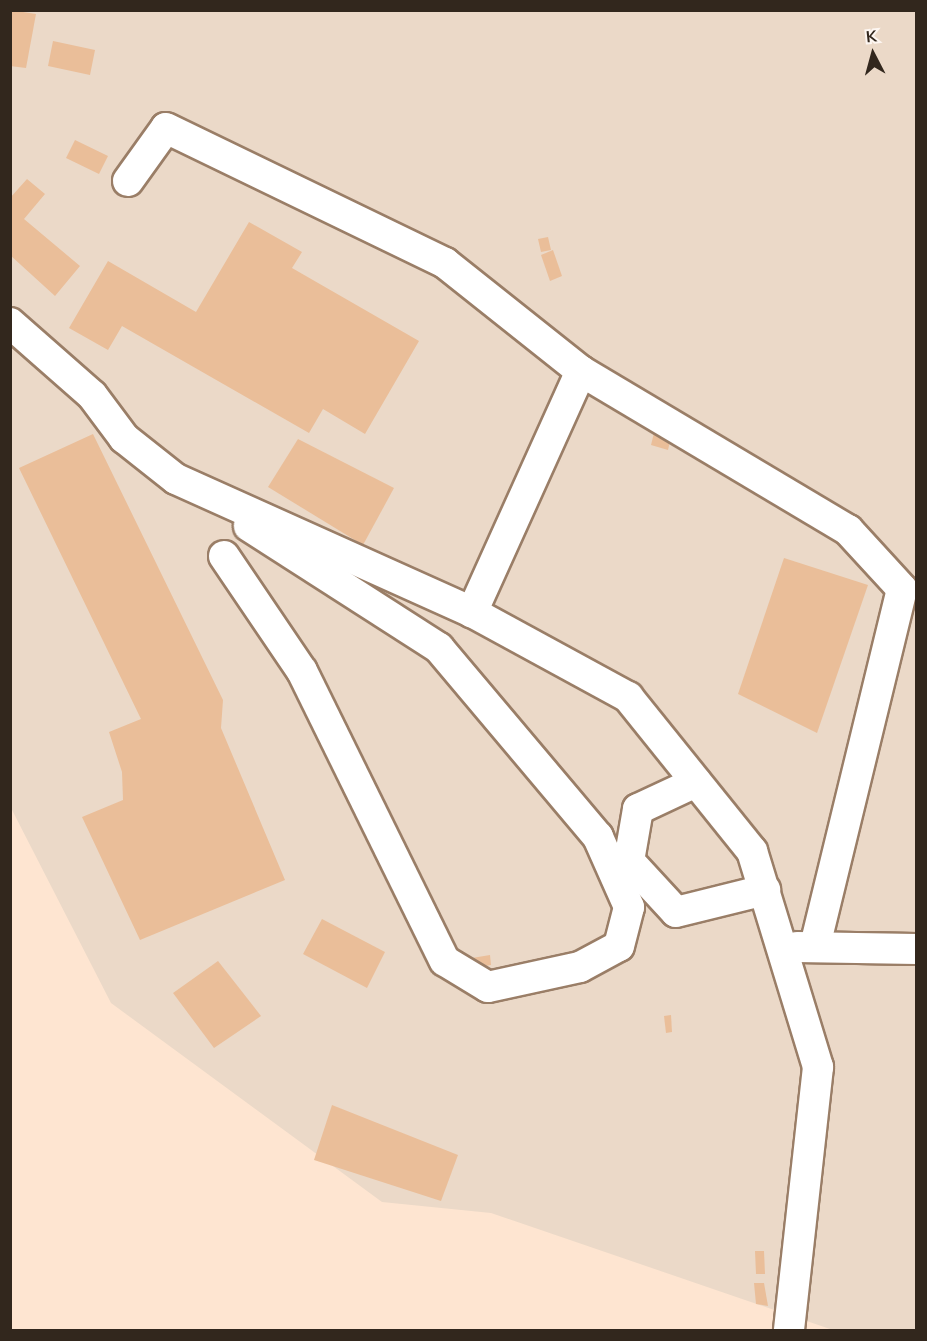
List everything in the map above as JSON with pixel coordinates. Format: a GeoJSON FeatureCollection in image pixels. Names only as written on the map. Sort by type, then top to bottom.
{"type":"FeatureCollection","features":[{"type":"Feature","properties":{"kind":"street"},"geometry":{"type":"LineString","coordinates":[[128,181],[166,128],[445,263],[581,371],[848,530],[902,588],[815,947]]}},
{"type":"Feature","properties":{"kind":"street"},"geometry":{"type":"LineString","coordinates":[[10,323],[92,395],[124,438],[176,479],[439,648],[598,837],[628,907],[619,946],[580,967],[488,987],[446,961],[302,670],[224,556]]}},
{"type":"Feature","properties":{"kind":"street"},"geometry":{"type":"LineString","coordinates":[[472,612],[581,371]]}},
{"type":"Feature","properties":{"kind":"street"},"geometry":{"type":"LineString","coordinates":[[176,479],[472,612],[628,697],[752,851],[818,1067],[789,1330]]}},
{"type":"Feature","properties":{"kind":"street"},"geometry":{"type":"LineString","coordinates":[[696,782],[638,809],[629,861],[676,912],[765,890]]}},
{"type":"Feature","properties":{"kind":"street"},"geometry":{"type":"LineString","coordinates":[[783,947],[916,949]]}},
{"type":"Feature","properties":{"kind":"shaded area"},"geometry":{"type":"Polygon","coordinates":[[[11,11],[916,11],[916,1330],[833,1330],[491,1213],[382,1202],[111,1003],[11,808],[11,11]]]}},
{"type":"Feature","properties":{"kind":"building"},"geometry":{"type":"Polygon","coordinates":[[[10,10],[36,14],[26,68],[10,66],[10,10]]]}},
{"type":"Feature","properties":{"kind":"building"},"geometry":{"type":"Polygon","coordinates":[[[53,41],[95,50],[90,75],[48,66],[53,41]]]}},
{"type":"Feature","properties":{"kind":"building"},"geometry":{"type":"Polygon","coordinates":[[[75,140],[108,156],[99,174],[66,158],[75,140]]]}},
{"type":"Feature","properties":{"kind":"building"},"geometry":{"type":"Polygon","coordinates":[[[27,179],[45,194],[24,219],[80,266],[55,296],[10,255],[10,198],[27,179]]]}},
{"type":"Feature","properties":{"kind":"building"},"geometry":{"type":"Polygon","coordinates":[[[249,222],[302,252],[292,268],[419,341],[365,434],[323,409],[309,433],[122,326],[108,350],[69,328],[108,261],[196,312],[249,222]]]}},
{"type":"Feature","properties":{"kind":"building"},"geometry":{"type":"Polygon","coordinates":[[[548,237],[551,250],[541,252],[538,239],[548,237]]]}},
{"type":"Feature","properties":{"kind":"building"},"geometry":{"type":"Polygon","coordinates":[[[553,250],[562,276],[550,281],[541,255],[553,250]]]}},
{"type":"Feature","properties":{"kind":"building"},"geometry":{"type":"Polygon","coordinates":[[[654,433],[671,437],[668,450],[651,445],[654,433]]]}},
{"type":"Feature","properties":{"kind":"building"},"geometry":{"type":"Polygon","coordinates":[[[93,434],[223,700],[221,728],[285,880],[140,940],[82,817],[123,800],[122,772],[109,732],[141,719],[19,468],[93,434]]]}},
{"type":"Feature","properties":{"kind":"building"},"geometry":{"type":"Polygon","coordinates":[[[298,439],[394,488],[363,545],[268,487],[298,439]]]}},
{"type":"Feature","properties":{"kind":"building"},"geometry":{"type":"Polygon","coordinates":[[[784,558],[868,585],[817,733],[738,694],[784,558]]]}},
{"type":"Feature","properties":{"kind":"building"},"geometry":{"type":"Polygon","coordinates":[[[322,919],[385,952],[367,988],[303,954],[322,919]]]}},
{"type":"Feature","properties":{"kind":"building"},"geometry":{"type":"Polygon","coordinates":[[[490,955],[491,965],[468,969],[466,959],[490,955]]]}},
{"type":"Feature","properties":{"kind":"building"},"geometry":{"type":"Polygon","coordinates":[[[218,961],[261,1016],[214,1048],[173,993],[218,961]]]}},
{"type":"Feature","properties":{"kind":"building"},"geometry":{"type":"Polygon","coordinates":[[[671,1015],[672,1032],[666,1033],[664,1016],[671,1015]]]}},
{"type":"Feature","properties":{"kind":"building"},"geometry":{"type":"Polygon","coordinates":[[[332,1105],[458,1155],[441,1201],[314,1160],[332,1105]]]}},
{"type":"Feature","properties":{"kind":"building"},"geometry":{"type":"Polygon","coordinates":[[[755,1251],[764,1251],[765,1274],[756,1274],[755,1251]]]}},
{"type":"Feature","properties":{"kind":"building"},"geometry":{"type":"Polygon","coordinates":[[[754,1283],[764,1283],[768,1306],[756,1304],[754,1283]]]}}]}
